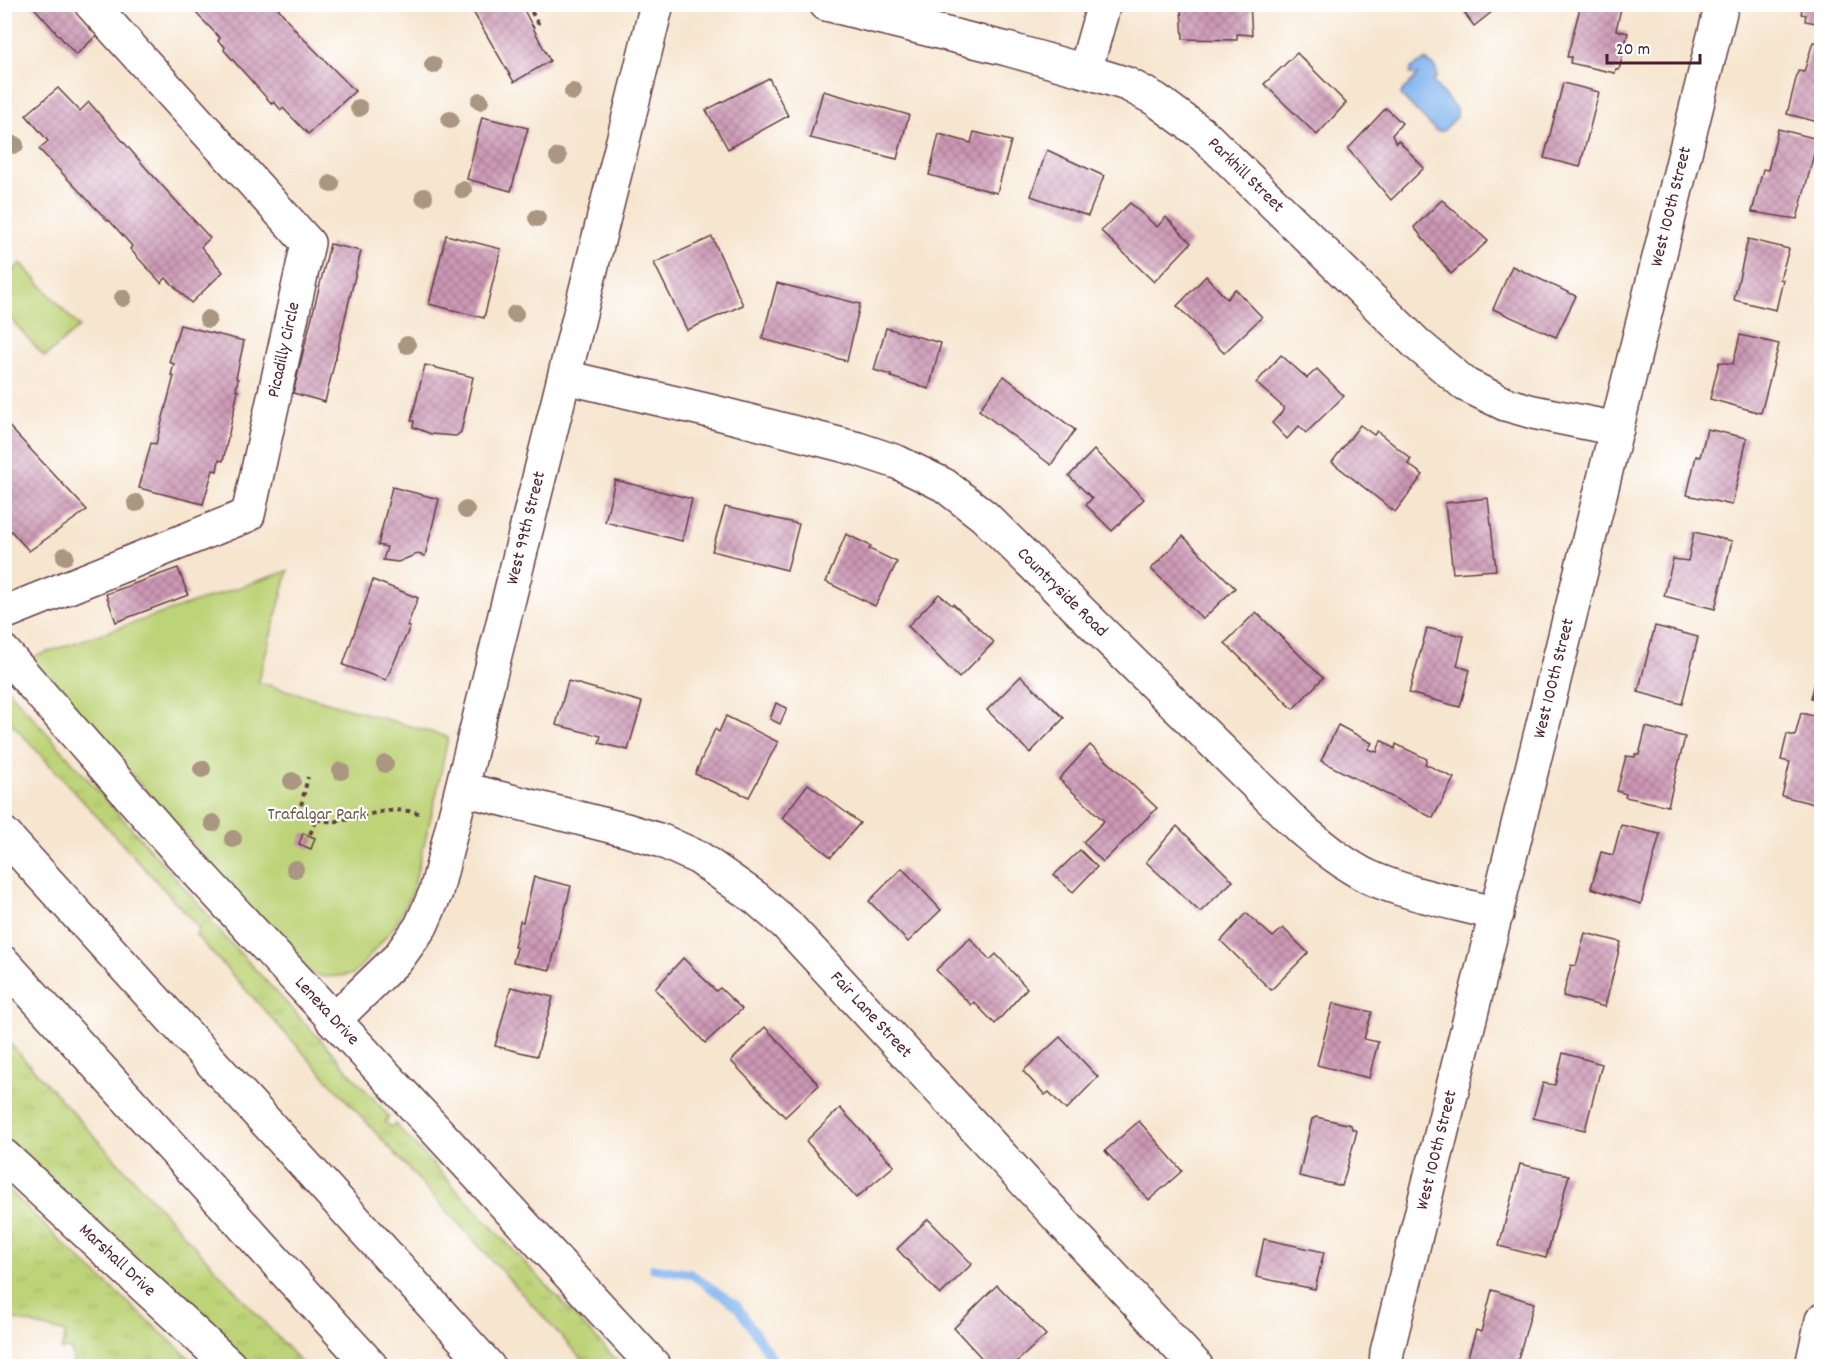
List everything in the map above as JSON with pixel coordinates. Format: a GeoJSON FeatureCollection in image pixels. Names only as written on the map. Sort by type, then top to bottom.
{"type":"FeatureCollection","features":[{"type":"Feature","properties":{"kind":"main road","name":"Picadilly Circle"},"geometry":{"type":"LineString","coordinates":[[4,613],[248,515],[308,243],[91,4]]}},
{"type":"Feature","properties":{"kind":"main road","name":"West 99th Street"},"geometry":{"type":"LineString","coordinates":[[333,1021],[396,960],[421,926],[436,892],[657,4]]}},
{"type":"Feature","properties":{"kind":"main road","name":"Parkhill Street"},"geometry":{"type":"LineString","coordinates":[[826,4],[1085,71],[1127,84],[1155,99],[1204,135],[1417,344],[1466,385],[1505,405],[1617,429]]}},
{"type":"Feature","properties":{"kind":"main road"},"geometry":{"type":"LineString","coordinates":[[1085,71],[1104,4]]}},
{"type":"Feature","properties":{"kind":"main road","name":"West 100th Street"},"geometry":{"type":"LineString","coordinates":[[1384,1362],[1722,4]]}},
{"type":"Feature","properties":{"kind":"main road","name":"Countryside Road"},"geometry":{"type":"LineString","coordinates":[[565,377],[858,449],[897,462],[948,488],[984,516],[1302,829],[1333,856],[1369,877],[1397,887],[1497,914]]}},
{"type":"Feature","properties":{"kind":"main road","name":"Lenexa Drive"},"geometry":{"type":"LineString","coordinates":[[4,651],[179,852],[654,1366]]}},
{"type":"Feature","properties":{"kind":"main road","name":"Fair Lane Street"},"geometry":{"type":"LineString","coordinates":[[463,789],[662,841],[699,858],[756,897],[792,931],[1196,1366]]}},
{"type":"Feature","properties":{"kind":"main road"},"geometry":{"type":"LineString","coordinates":[[4,834],[488,1366]]}},
{"type":"Feature","properties":{"kind":"main road"},"geometry":{"type":"LineString","coordinates":[[4,963],[371,1366]]}},
{"type":"Feature","properties":{"kind":"main road","name":"Marshall Drive"},"geometry":{"type":"LineString","coordinates":[[4,1156],[230,1366]]}},
{"type":"Feature","properties":{"kind":"main road"},"geometry":{"type":"LineString","coordinates":[[1812,1366],[1821,1320]]}},
{"type":"Feature","properties":{"kind":"path"},"geometry":{"type":"LineString","coordinates":[[527,4],[538,23],[532,27]]}},
{"type":"Feature","properties":{"kind":"path"},"geometry":{"type":"LineString","coordinates":[[299,814],[308,777]]}},
{"type":"Feature","properties":{"kind":"path"},"geometry":{"type":"LineString","coordinates":[[291,812],[335,821],[370,813],[404,809],[431,817]]}},
{"type":"Feature","properties":{"kind":"path"},"geometry":{"type":"LineString","coordinates":[[310,834],[317,819]]}},
{"type":"Feature","properties":{"kind":"green space"},"geometry":{"type":"Polygon","coordinates":[[[21,263],[79,327],[45,357],[5,313],[5,278],[21,263]]]}},
{"type":"Feature","properties":{"kind":"green space","name":"Trafalgar Park"},"geometry":{"type":"Polygon","coordinates":[[[288,571],[258,682],[448,737],[412,893],[394,927],[354,974],[319,976],[301,966],[29,658],[288,571]]]}},
{"type":"Feature","properties":{"kind":"green space"},"geometry":{"type":"Polygon","coordinates":[[[4,685],[212,919],[211,922],[389,1117],[385,1122],[391,1127],[395,1124],[622,1366],[588,1366],[196,935],[199,928],[5,716],[4,685]]]}},
{"type":"Feature","properties":{"kind":"green space"},"geometry":{"type":"Polygon","coordinates":[[[4,1037],[304,1366],[248,1366],[212,1329],[32,1167],[5,1138],[4,1037]]]}},
{"type":"Feature","properties":{"kind":"green space"},"geometry":{"type":"Polygon","coordinates":[[[5,1186],[60,1241],[198,1366],[189,1366],[169,1360],[167,1366],[85,1366],[73,1363],[72,1351],[61,1350],[66,1333],[5,1317],[5,1186]]]}},
{"type":"Feature","properties":{"kind":"water"},"geometry":{"type":"Polygon","coordinates":[[[1425,60],[1436,70],[1437,76],[1433,82],[1456,109],[1457,117],[1443,131],[1436,131],[1401,95],[1402,91],[1418,75],[1410,74],[1411,68],[1425,60]]]}},
{"type":"Feature","properties":{"kind":"building"},"geometry":{"type":"Polygon","coordinates":[[[31,4],[71,4],[97,35],[76,55],[31,4]]]}},
{"type":"Feature","properties":{"kind":"building"},"geometry":{"type":"Polygon","coordinates":[[[207,4],[275,4],[297,32],[355,91],[308,134],[283,108],[281,110],[274,102],[272,104],[224,50],[225,47],[218,41],[220,38],[197,14],[207,4]]]}},
{"type":"Feature","properties":{"kind":"building"},"geometry":{"type":"Polygon","coordinates":[[[483,4],[521,4],[550,61],[514,82],[472,10],[483,4]]]}},
{"type":"Feature","properties":{"kind":"building"},"geometry":{"type":"Polygon","coordinates":[[[1184,4],[1234,4],[1235,7],[1250,5],[1252,35],[1237,34],[1237,40],[1183,39],[1181,8],[1184,4]]]}},
{"type":"Feature","properties":{"kind":"building"},"geometry":{"type":"Polygon","coordinates":[[[1458,4],[1502,4],[1474,26],[1458,4]]]}},
{"type":"Feature","properties":{"kind":"building"},"geometry":{"type":"Polygon","coordinates":[[[1581,4],[1622,4],[1616,30],[1628,33],[1619,70],[1616,69],[1615,73],[1570,63],[1571,57],[1567,57],[1581,4]]]}},
{"type":"Feature","properties":{"kind":"building"},"geometry":{"type":"Polygon","coordinates":[[[1803,4],[1822,4],[1822,24],[1805,21],[1806,15],[1801,14],[1803,4]]]}},
{"type":"Feature","properties":{"kind":"building"},"geometry":{"type":"Polygon","coordinates":[[[1813,42],[1822,43],[1822,123],[1787,114],[1798,71],[1804,72],[1813,42]]]}},
{"type":"Feature","properties":{"kind":"building"},"geometry":{"type":"Polygon","coordinates":[[[1297,53],[1346,103],[1317,135],[1264,84],[1297,53]]]}},
{"type":"Feature","properties":{"kind":"building"},"geometry":{"type":"Polygon","coordinates":[[[769,78],[788,116],[728,149],[706,110],[769,78]]]}},
{"type":"Feature","properties":{"kind":"building"},"geometry":{"type":"Polygon","coordinates":[[[1563,83],[1599,92],[1580,167],[1544,158],[1563,83]]]}},
{"type":"Feature","properties":{"kind":"building"},"geometry":{"type":"Polygon","coordinates":[[[58,88],[80,111],[89,102],[210,238],[201,247],[223,272],[191,303],[166,278],[161,283],[130,249],[132,246],[109,220],[39,149],[48,141],[26,115],[58,88]]]}},
{"type":"Feature","properties":{"kind":"building"},"geometry":{"type":"Polygon","coordinates":[[[823,91],[909,115],[897,159],[810,138],[823,91]]]}},
{"type":"Feature","properties":{"kind":"building"},"geometry":{"type":"Polygon","coordinates":[[[1386,108],[1402,123],[1392,135],[1396,143],[1398,140],[1424,168],[1391,200],[1348,149],[1386,108]]]}},
{"type":"Feature","properties":{"kind":"building"},"geometry":{"type":"Polygon","coordinates":[[[482,117],[528,128],[511,191],[467,179],[482,117]]]}},
{"type":"Feature","properties":{"kind":"building"},"geometry":{"type":"Polygon","coordinates":[[[1778,129],[1818,139],[1797,219],[1752,212],[1763,169],[1768,170],[1778,129]]]}},
{"type":"Feature","properties":{"kind":"building"},"geometry":{"type":"Polygon","coordinates":[[[974,132],[1011,141],[997,193],[929,175],[939,134],[971,143],[974,132]]]}},
{"type":"Feature","properties":{"kind":"building"},"geometry":{"type":"Polygon","coordinates":[[[1047,150],[1104,176],[1088,216],[1031,196],[1047,150]]]}},
{"type":"Feature","properties":{"kind":"building"},"geometry":{"type":"Polygon","coordinates":[[[1442,200],[1488,241],[1451,274],[1414,227],[1442,200]]]}},
{"type":"Feature","properties":{"kind":"building"},"geometry":{"type":"Polygon","coordinates":[[[1130,203],[1157,227],[1166,217],[1191,243],[1154,282],[1101,231],[1130,203]]]}},
{"type":"Feature","properties":{"kind":"building"},"geometry":{"type":"Polygon","coordinates":[[[446,235],[501,249],[484,318],[429,304],[446,235]]]}},
{"type":"Feature","properties":{"kind":"building"},"geometry":{"type":"Polygon","coordinates":[[[712,237],[743,305],[687,330],[654,263],[712,237]]]}},
{"type":"Feature","properties":{"kind":"building"},"geometry":{"type":"Polygon","coordinates":[[[1748,239],[1789,249],[1780,279],[1783,280],[1776,310],[1734,300],[1748,239]]]}},
{"type":"Feature","properties":{"kind":"building"},"geometry":{"type":"Polygon","coordinates":[[[330,244],[361,251],[325,402],[293,393],[330,244]]]}},
{"type":"Feature","properties":{"kind":"building"},"geometry":{"type":"Polygon","coordinates":[[[1512,266],[1576,296],[1556,337],[1493,309],[1512,266]]]}},
{"type":"Feature","properties":{"kind":"building"},"geometry":{"type":"Polygon","coordinates":[[[1206,276],[1227,299],[1235,289],[1262,317],[1224,353],[1177,306],[1206,276]]]}},
{"type":"Feature","properties":{"kind":"building"},"geometry":{"type":"Polygon","coordinates":[[[777,283],[860,304],[847,361],[762,339],[777,283]]]}},
{"type":"Feature","properties":{"kind":"building"},"geometry":{"type":"Polygon","coordinates":[[[180,325],[244,341],[236,378],[238,379],[236,390],[238,391],[223,461],[219,460],[217,471],[213,470],[203,504],[139,488],[151,443],[156,444],[174,376],[171,375],[174,364],[169,362],[180,325]]]}},
{"type":"Feature","properties":{"kind":"building"},"geometry":{"type":"Polygon","coordinates":[[[886,328],[941,343],[929,389],[874,370],[886,328]]]}},
{"type":"Feature","properties":{"kind":"building"},"geometry":{"type":"Polygon","coordinates":[[[1740,335],[1779,344],[1761,413],[1710,399],[1719,362],[1733,364],[1740,335]]]}},
{"type":"Feature","properties":{"kind":"building"},"geometry":{"type":"Polygon","coordinates":[[[1281,355],[1307,378],[1317,369],[1344,396],[1306,433],[1299,426],[1287,439],[1272,423],[1283,411],[1283,407],[1256,383],[1281,355]]]}},
{"type":"Feature","properties":{"kind":"building"},"geometry":{"type":"Polygon","coordinates":[[[425,365],[473,377],[461,432],[456,436],[431,434],[413,427],[414,421],[411,421],[425,365]]]}},
{"type":"Feature","properties":{"kind":"building"},"geometry":{"type":"Polygon","coordinates":[[[1004,376],[1075,430],[1051,465],[979,410],[1004,376]]]}},
{"type":"Feature","properties":{"kind":"building"},"geometry":{"type":"Polygon","coordinates":[[[4,421],[87,510],[29,551],[4,523],[4,421]]]}},
{"type":"Feature","properties":{"kind":"building"},"geometry":{"type":"Polygon","coordinates":[[[1360,425],[1374,435],[1377,431],[1411,459],[1408,464],[1423,475],[1395,512],[1332,462],[1360,425]]]}},
{"type":"Feature","properties":{"kind":"building"},"geometry":{"type":"Polygon","coordinates":[[[1707,429],[1747,438],[1732,505],[1687,495],[1696,456],[1700,457],[1707,429]]]}},
{"type":"Feature","properties":{"kind":"building"},"geometry":{"type":"Polygon","coordinates":[[[1094,450],[1144,499],[1112,531],[1086,505],[1092,498],[1069,476],[1094,450]]]}},
{"type":"Feature","properties":{"kind":"building"},"geometry":{"type":"Polygon","coordinates":[[[615,480],[692,499],[682,541],[605,522],[615,480]]]}},
{"type":"Feature","properties":{"kind":"building"},"geometry":{"type":"Polygon","coordinates":[[[392,487],[439,499],[425,556],[417,554],[398,562],[383,560],[387,547],[378,545],[392,487]]]}},
{"type":"Feature","properties":{"kind":"building"},"geometry":{"type":"Polygon","coordinates":[[[1488,498],[1496,570],[1453,573],[1445,503],[1488,498]]]}},
{"type":"Feature","properties":{"kind":"building"},"geometry":{"type":"Polygon","coordinates":[[[725,507],[799,524],[787,570],[712,551],[725,507]]]}},
{"type":"Feature","properties":{"kind":"building"},"geometry":{"type":"Polygon","coordinates":[[[1694,532],[1732,541],[1715,609],[1664,596],[1673,559],[1688,561],[1694,532]]]}},
{"type":"Feature","properties":{"kind":"building"},"geometry":{"type":"Polygon","coordinates":[[[846,534],[871,546],[869,549],[897,562],[875,606],[826,582],[846,534]]]}},
{"type":"Feature","properties":{"kind":"building"},"geometry":{"type":"Polygon","coordinates":[[[1183,536],[1235,588],[1203,619],[1151,569],[1183,536]]]}},
{"type":"Feature","properties":{"kind":"building"},"geometry":{"type":"Polygon","coordinates":[[[178,568],[188,595],[116,622],[106,594],[178,568]]]}},
{"type":"Feature","properties":{"kind":"building"},"geometry":{"type":"Polygon","coordinates":[[[373,580],[418,598],[407,626],[410,627],[386,680],[343,665],[373,580]]]}},
{"type":"Feature","properties":{"kind":"building"},"geometry":{"type":"Polygon","coordinates":[[[939,594],[994,642],[959,678],[908,626],[939,594]]]}},
{"type":"Feature","properties":{"kind":"building"},"geometry":{"type":"Polygon","coordinates":[[[1256,612],[1323,678],[1293,709],[1225,643],[1256,612]]]}},
{"type":"Feature","properties":{"kind":"building"},"geometry":{"type":"Polygon","coordinates":[[[1655,626],[1698,637],[1682,704],[1638,692],[1655,626]]]}},
{"type":"Feature","properties":{"kind":"building"},"geometry":{"type":"Polygon","coordinates":[[[1427,628],[1464,636],[1457,666],[1470,670],[1460,707],[1409,693],[1427,628]]]}},
{"type":"Feature","properties":{"kind":"building"},"geometry":{"type":"Polygon","coordinates":[[[1822,659],[1822,701],[1811,698],[1822,659]]]}},
{"type":"Feature","properties":{"kind":"building"},"geometry":{"type":"Polygon","coordinates":[[[1021,676],[1064,718],[1030,753],[987,710],[1021,676]]]}},
{"type":"Feature","properties":{"kind":"building"},"geometry":{"type":"Polygon","coordinates":[[[568,681],[642,702],[628,750],[599,743],[601,736],[556,725],[568,681]]]}},
{"type":"Feature","properties":{"kind":"building"},"geometry":{"type":"Polygon","coordinates":[[[776,703],[787,708],[780,724],[770,719],[776,703]]]}},
{"type":"Feature","properties":{"kind":"building"},"geometry":{"type":"Polygon","coordinates":[[[1801,713],[1822,718],[1822,806],[1782,796],[1790,762],[1781,760],[1787,734],[1795,736],[1801,713]]]}},
{"type":"Feature","properties":{"kind":"building"},"geometry":{"type":"Polygon","coordinates":[[[726,716],[778,742],[749,797],[695,774],[715,729],[719,732],[726,716]]]}},
{"type":"Feature","properties":{"kind":"building"},"geometry":{"type":"Polygon","coordinates":[[[1338,725],[1372,743],[1368,749],[1377,752],[1381,740],[1395,749],[1396,744],[1427,759],[1425,764],[1454,778],[1433,818],[1321,761],[1338,725]]]}},
{"type":"Feature","properties":{"kind":"building"},"geometry":{"type":"Polygon","coordinates":[[[1646,727],[1685,737],[1668,806],[1625,797],[1626,794],[1617,791],[1626,756],[1639,755],[1646,727]]]}},
{"type":"Feature","properties":{"kind":"building"},"geometry":{"type":"Polygon","coordinates":[[[1090,745],[1157,808],[1103,862],[1083,842],[1104,821],[1059,779],[1090,745]]]}},
{"type":"Feature","properties":{"kind":"building"},"geometry":{"type":"Polygon","coordinates":[[[808,784],[860,823],[831,857],[782,818],[808,784]]]}},
{"type":"Feature","properties":{"kind":"building"},"geometry":{"type":"Polygon","coordinates":[[[1621,825],[1660,834],[1641,904],[1591,888],[1601,852],[1613,855],[1621,825]]]}},
{"type":"Feature","properties":{"kind":"building"},"geometry":{"type":"Polygon","coordinates":[[[1177,826],[1233,881],[1200,912],[1146,862],[1177,826]]]}},
{"type":"Feature","properties":{"kind":"building"},"geometry":{"type":"Polygon","coordinates":[[[303,833],[315,838],[311,849],[299,844],[303,833]]]}},
{"type":"Feature","properties":{"kind":"building"},"geometry":{"type":"Polygon","coordinates":[[[1080,850],[1097,867],[1073,892],[1054,875],[1080,850]]]}},
{"type":"Feature","properties":{"kind":"building"},"geometry":{"type":"Polygon","coordinates":[[[902,868],[941,910],[908,942],[869,901],[902,868]]]}},
{"type":"Feature","properties":{"kind":"building"},"geometry":{"type":"Polygon","coordinates":[[[534,877],[571,886],[550,970],[513,962],[520,921],[523,922],[534,877]]]}},
{"type":"Feature","properties":{"kind":"building"},"geometry":{"type":"Polygon","coordinates":[[[1246,913],[1273,937],[1283,928],[1308,953],[1271,990],[1221,941],[1246,913]]]}},
{"type":"Feature","properties":{"kind":"building"},"geometry":{"type":"Polygon","coordinates":[[[1585,933],[1621,942],[1605,1007],[1563,996],[1571,965],[1576,966],[1585,933]]]}},
{"type":"Feature","properties":{"kind":"building"},"geometry":{"type":"Polygon","coordinates":[[[970,938],[990,960],[996,954],[1027,988],[995,1024],[974,1002],[971,1005],[936,970],[970,938]]]}},
{"type":"Feature","properties":{"kind":"building"},"geometry":{"type":"Polygon","coordinates":[[[683,958],[716,991],[720,988],[742,1009],[705,1043],[655,989],[683,958]]]}},
{"type":"Feature","properties":{"kind":"building"},"geometry":{"type":"Polygon","coordinates":[[[511,987],[553,997],[537,1056],[495,1046],[511,987]]]}},
{"type":"Feature","properties":{"kind":"building"},"geometry":{"type":"Polygon","coordinates":[[[1333,1003],[1372,1012],[1364,1039],[1378,1042],[1369,1078],[1317,1065],[1333,1003]]]}},
{"type":"Feature","properties":{"kind":"building"},"geometry":{"type":"Polygon","coordinates":[[[765,1027],[819,1085],[785,1117],[731,1061],[765,1027]]]}},
{"type":"Feature","properties":{"kind":"building"},"geometry":{"type":"Polygon","coordinates":[[[1060,1037],[1098,1077],[1066,1110],[1049,1092],[1045,1095],[1023,1071],[1060,1037]]]}},
{"type":"Feature","properties":{"kind":"building"},"geometry":{"type":"Polygon","coordinates":[[[1563,1053],[1602,1064],[1585,1130],[1533,1118],[1543,1083],[1555,1085],[1563,1053]]]}},
{"type":"Feature","properties":{"kind":"building"},"geometry":{"type":"Polygon","coordinates":[[[840,1108],[894,1166],[856,1198],[806,1141],[840,1108]]]}},
{"type":"Feature","properties":{"kind":"building"},"geometry":{"type":"Polygon","coordinates":[[[1316,1117],[1351,1125],[1352,1129],[1357,1131],[1342,1186],[1299,1176],[1312,1119],[1316,1117]]]}},
{"type":"Feature","properties":{"kind":"building"},"geometry":{"type":"Polygon","coordinates":[[[1139,1121],[1182,1171],[1149,1200],[1105,1151],[1139,1121]]]}},
{"type":"Feature","properties":{"kind":"building"},"geometry":{"type":"Polygon","coordinates":[[[1520,1164],[1569,1175],[1546,1258],[1499,1246],[1520,1164]]]}},
{"type":"Feature","properties":{"kind":"building"},"geometry":{"type":"Polygon","coordinates":[[[928,1219],[972,1264],[940,1295],[897,1249],[928,1219]]]}},
{"type":"Feature","properties":{"kind":"building"},"geometry":{"type":"Polygon","coordinates":[[[1264,1239],[1324,1252],[1315,1289],[1256,1277],[1264,1239]]]}},
{"type":"Feature","properties":{"kind":"building"},"geometry":{"type":"Polygon","coordinates":[[[997,1285],[1046,1335],[1012,1366],[989,1366],[954,1328],[997,1285]]]}},
{"type":"Feature","properties":{"kind":"building"},"geometry":{"type":"Polygon","coordinates":[[[1492,1290],[1534,1303],[1516,1366],[1465,1366],[1476,1330],[1481,1332],[1492,1290]]]}},
{"type":"Feature","properties":{"kind":"waterway"},"geometry":{"type":"LineString","coordinates":[[653,1268],[691,1274],[737,1306],[777,1366]]}}]}
